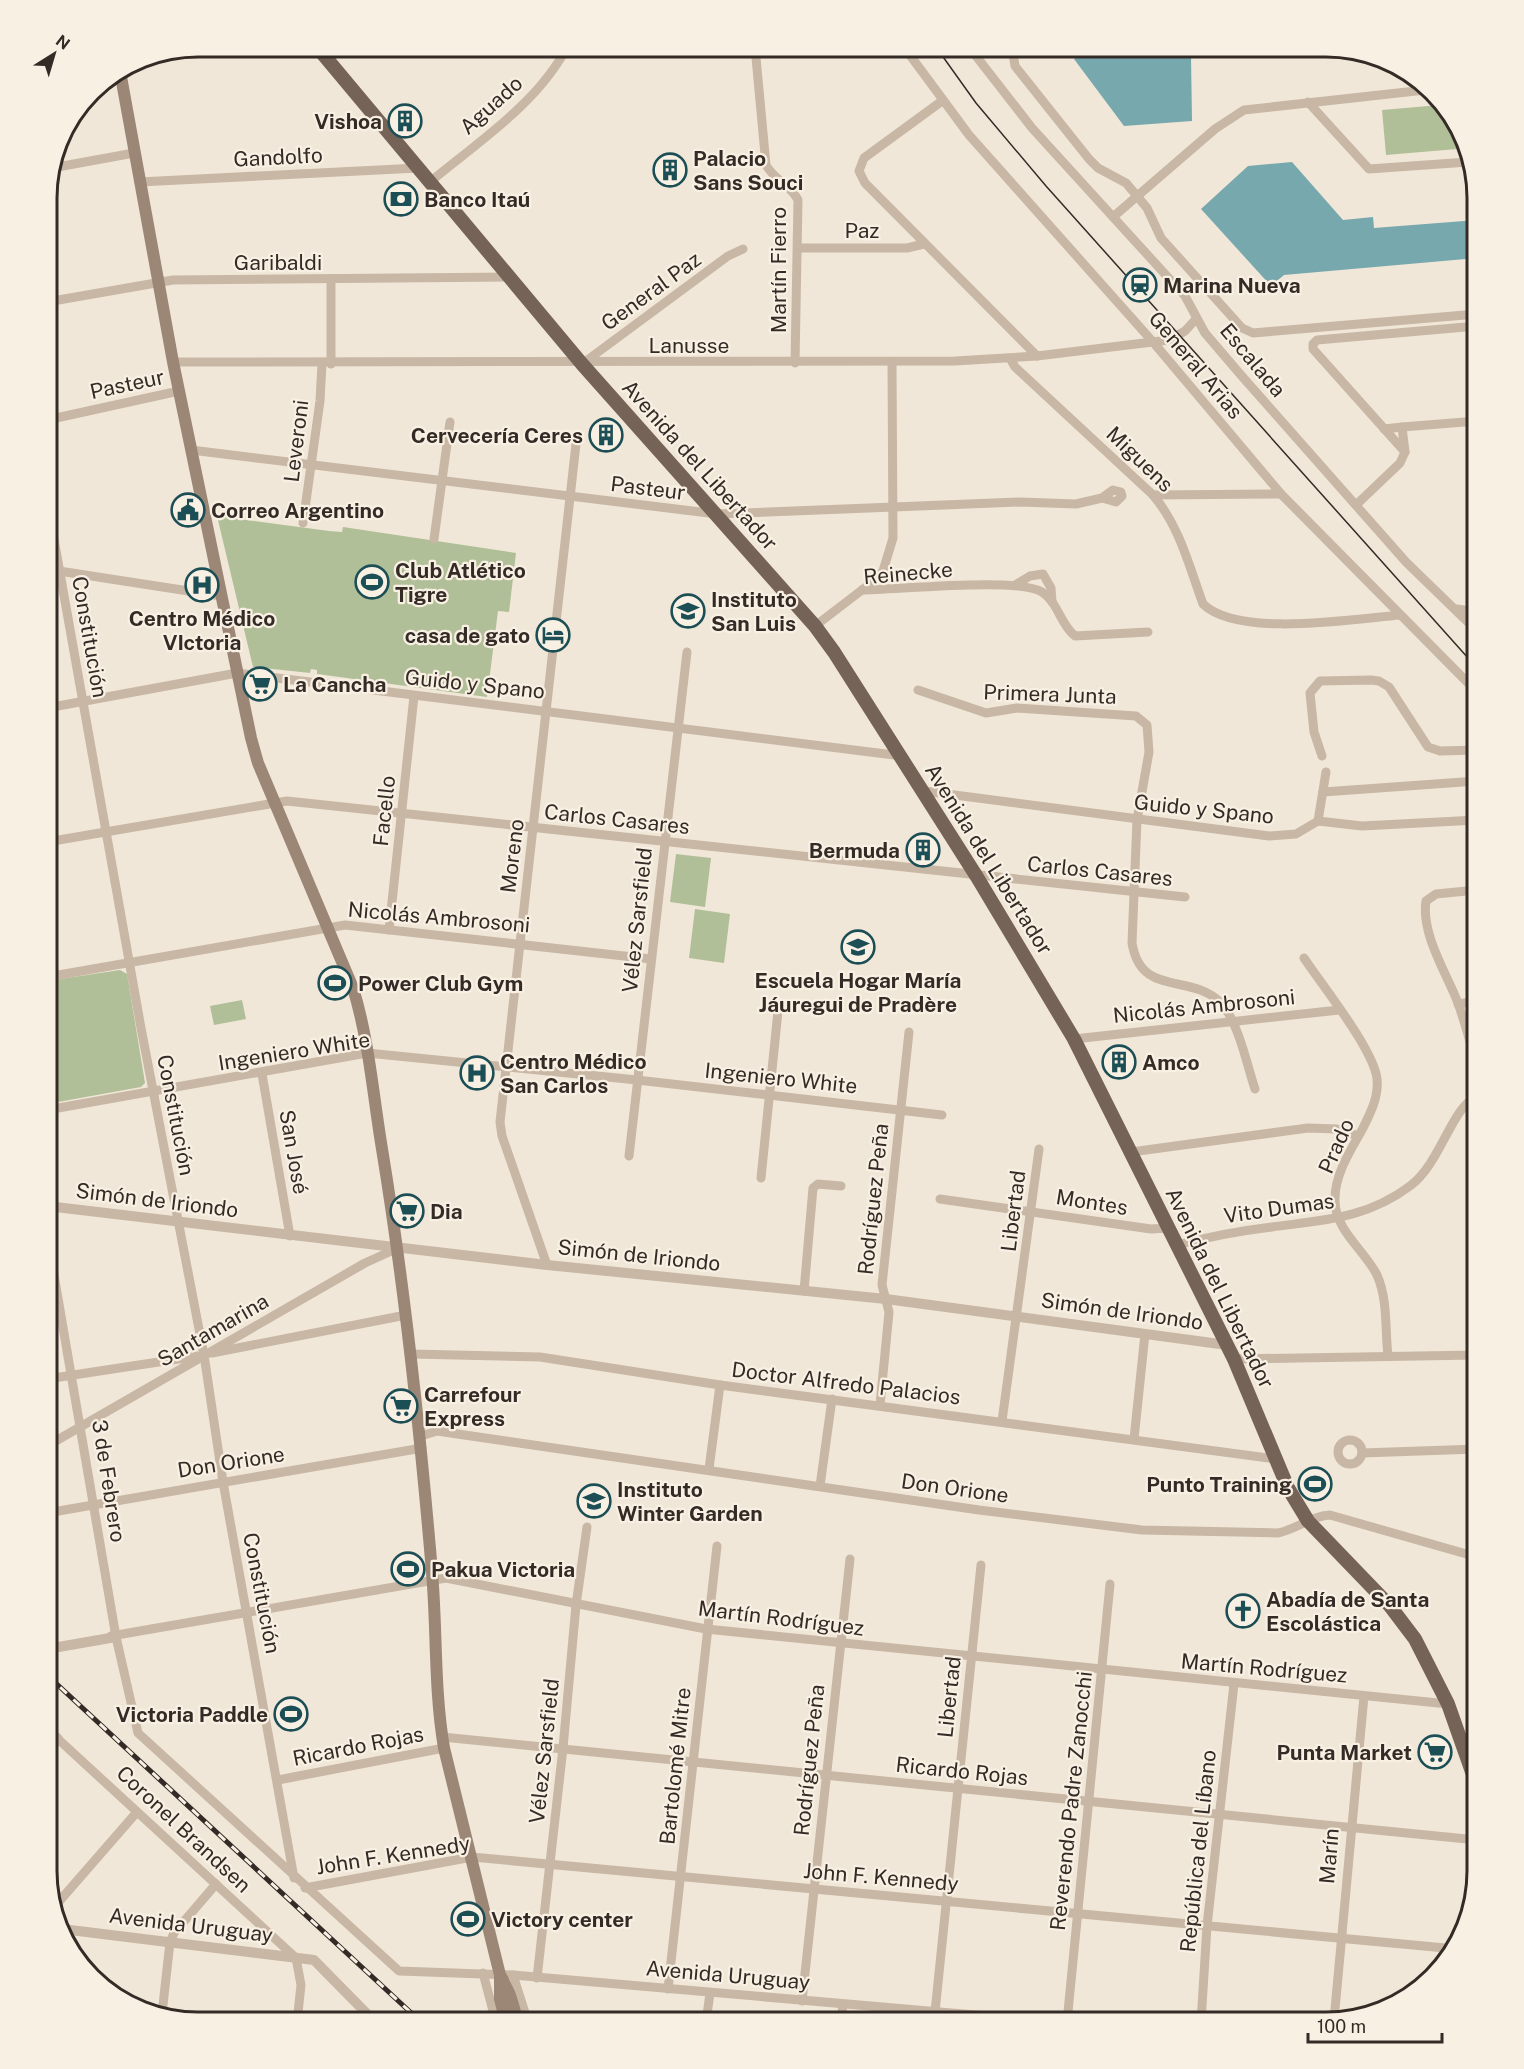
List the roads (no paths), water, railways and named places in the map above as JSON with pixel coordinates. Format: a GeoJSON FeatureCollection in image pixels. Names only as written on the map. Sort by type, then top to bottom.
{"type":"FeatureCollection","features":[{"type":"Feature","properties":{"kind":"main road","name":"Avenida del Libertador"},"geometry":{"type":"LineString","coordinates":[[326,57],[582,364],[815,626],[902,756],[978,877],[1074,1039],[1234,1359],[1288,1488],[1308,1521],[1402,1620],[1429,1664],[1448,1704],[1467,1756]]}},
{"type":"Feature","properties":{"kind":"main road"},"geometry":{"type":"LineString","coordinates":[[122,80],[173,362],[237,673],[258,763],[329,927],[359,1006],[398,1248],[422,1442],[433,1579],[436,1680],[443,1742],[500,1975],[515,2012]]}},
{"type":"Feature","properties":{"kind":"main road"},"geometry":{"type":"LineString","coordinates":[[500,1975],[500,1999],[503,2012]]}},
{"type":"Feature","properties":{"kind":"street","name":"Aguado"},"geometry":{"type":"LineString","coordinates":[[430,182],[523,103],[555,68],[561,57]]}},
{"type":"Feature","properties":{"kind":"street","name":"Martín Fierro"},"geometry":{"type":"LineString","coordinates":[[756,57],[766,165],[770,173],[795,194],[798,200],[799,248],[795,363]]}},
{"type":"Feature","properties":{"kind":"street","name":"General Arias"},"geometry":{"type":"LineString","coordinates":[[911,57],[942,101],[1153,342],[1281,494],[1467,681]]}},
{"type":"Feature","properties":{"kind":"street","name":"Escalada"},"geometry":{"type":"LineString","coordinates":[[977,57],[1032,128],[1185,296],[1196,319],[1240,374],[1406,562],[1467,619]]}},
{"type":"Feature","properties":{"kind":"street"},"geometry":{"type":"LineString","coordinates":[[1012,57],[1019,72],[1089,159],[1098,168],[1119,178],[1137,196],[1147,208],[1161,238],[1242,328],[1253,333],[1467,315]]}},
{"type":"Feature","properties":{"kind":"street"},"geometry":{"type":"LineString","coordinates":[[1113,217],[1230,118],[1244,110],[1417,91]]}},
{"type":"Feature","properties":{"kind":"street"},"geometry":{"type":"LineString","coordinates":[[942,101],[864,158],[859,171],[865,183],[1036,356]]}},
{"type":"Feature","properties":{"kind":"street"},"geometry":{"type":"LineString","coordinates":[[1308,102],[1369,169],[1462,162]]}},
{"type":"Feature","properties":{"kind":"street"},"geometry":{"type":"LineString","coordinates":[[61,166],[134,153]]}},
{"type":"Feature","properties":{"kind":"street","name":"Gandolfo"},"geometry":{"type":"LineString","coordinates":[[139,182],[418,168]]}},
{"type":"Feature","properties":{"kind":"street","name":"Paz"},"geometry":{"type":"LineString","coordinates":[[799,248],[907,249],[924,244]]}},
{"type":"Feature","properties":{"kind":"street","name":"General Paz"},"geometry":{"type":"LineString","coordinates":[[582,364],[728,256],[743,249]]}},
{"type":"Feature","properties":{"kind":"street","name":"Garibaldi"},"geometry":{"type":"LineString","coordinates":[[57,300],[173,280],[331,281],[511,277]]}},
{"type":"Feature","properties":{"kind":"street","name":"Leveroni"},"geometry":{"type":"LineString","coordinates":[[303,523],[327,364],[331,281]]}},
{"type":"Feature","properties":{"kind":"street","name":"Lanusse"},"geometry":{"type":"LineString","coordinates":[[173,362],[892,363],[1036,356],[1169,340],[1181,334],[1196,319]]}},
{"type":"Feature","properties":{"kind":"street"},"geometry":{"type":"LineString","coordinates":[[1405,452],[1313,349],[1313,345],[1317,340],[1467,327]]}},
{"type":"Feature","properties":{"kind":"street","name":"Miguens"},"geometry":{"type":"LineString","coordinates":[[1010,358],[1015,367],[1153,495],[1180,535],[1203,604],[1209,610],[1237,621],[1259,623],[1311,623],[1400,615]]}},
{"type":"Feature","properties":{"kind":"street"},"geometry":{"type":"LineString","coordinates":[[862,590],[883,572],[893,538],[892,363]]}},
{"type":"Feature","properties":{"kind":"street","name":"Pasteur"},"geometry":{"type":"LineString","coordinates":[[57,418],[179,391]]}},
{"type":"Feature","properties":{"kind":"street"},"geometry":{"type":"LineString","coordinates":[[434,538],[450,422]]}},
{"type":"Feature","properties":{"kind":"street"},"geometry":{"type":"LineString","coordinates":[[1384,429],[1467,422]]}},
{"type":"Feature","properties":{"kind":"street"},"geometry":{"type":"LineString","coordinates":[[1356,506],[1400,463],[1405,452],[1402,428]]}},
{"type":"Feature","properties":{"kind":"street","name":"Moreno"},"geometry":{"type":"LineString","coordinates":[[547,1265],[502,1136],[500,1122],[572,498],[576,444]]}},
{"type":"Feature","properties":{"kind":"street","name":"Pasteur"},"geometry":{"type":"LineString","coordinates":[[191,450],[717,514],[1020,502],[1076,504],[1102,498]]}},
{"type":"Feature","properties":{"kind":"street"},"geometry":{"type":"LineString","coordinates":[[1153,495],[1281,494]]}},
{"type":"Feature","properties":{"kind":"street","name":"Constitución"},"geometry":{"type":"LineString","coordinates":[[57,559],[153,1092],[204,1355],[223,1482],[248,1611],[294,1878]]}},
{"type":"Feature","properties":{"kind":"street"},"geometry":{"type":"LineString","coordinates":[[59,571],[221,596]]}},
{"type":"Feature","properties":{"kind":"street","name":"Reinecke"},"geometry":{"type":"LineString","coordinates":[[1015,585],[1030,576],[1043,574],[1048,579],[1052,602]]}},
{"type":"Feature","properties":{"kind":"street","name":"Reinecke"},"geometry":{"type":"LineString","coordinates":[[815,626],[862,590],[1015,585],[1043,592],[1052,602],[1066,629],[1075,636],[1148,632]]}},
{"type":"Feature","properties":{"kind":"street"},"geometry":{"type":"LineString","coordinates":[[1458,609],[1467,610]]}},
{"type":"Feature","properties":{"kind":"street","name":"Vélez Sarsfield"},"geometry":{"type":"LineString","coordinates":[[629,1156],[687,652]]}},
{"type":"Feature","properties":{"kind":"street","name":"Guido y Spano"},"geometry":{"type":"LineString","coordinates":[[57,706],[237,673],[414,696],[548,710],[902,756]]}},
{"type":"Feature","properties":{"kind":"street"},"geometry":{"type":"LineString","coordinates":[[1322,756],[1314,732],[1310,693],[1320,681],[1379,681],[1389,687],[1428,747],[1440,751],[1467,750]]}},
{"type":"Feature","properties":{"kind":"street","name":"Primera Junta"},"geometry":{"type":"LineString","coordinates":[[918,690],[986,713],[1017,708],[1040,709],[1141,718],[1147,724],[1149,752],[1137,820],[1133,893],[1132,943],[1135,958],[1141,970],[1154,977],[1208,993],[1223,1005],[1232,1020],[1255,1089]]}},
{"type":"Feature","properties":{"kind":"street","name":"Facello"},"geometry":{"type":"LineString","coordinates":[[389,930],[414,696]]}},
{"type":"Feature","properties":{"kind":"street"},"geometry":{"type":"LineString","coordinates":[[1326,772],[1318,821],[1362,826],[1467,820]]}},
{"type":"Feature","properties":{"kind":"street"},"geometry":{"type":"LineString","coordinates":[[1323,792],[1467,782]]}},
{"type":"Feature","properties":{"kind":"street","name":"Guido y Spano"},"geometry":{"type":"LineString","coordinates":[[924,791],[1269,836],[1296,834],[1318,821]]}},
{"type":"Feature","properties":{"kind":"street","name":"Carlos Casares"},"geometry":{"type":"LineString","coordinates":[[57,840],[274,801],[403,812],[664,843],[1185,897]]}},
{"type":"Feature","properties":{"kind":"street"},"geometry":{"type":"LineString","coordinates":[[1467,891],[1436,894],[1426,901],[1425,911],[1428,930],[1467,1032]]}},
{"type":"Feature","properties":{"kind":"street","name":"Nicolás Ambrosoni"},"geometry":{"type":"LineString","coordinates":[[57,974],[345,925],[520,942],[651,959]]}},
{"type":"Feature","properties":{"kind":"street","name":"Prado"},"geometry":{"type":"LineString","coordinates":[[1305,958],[1368,1055],[1377,1078],[1372,1109],[1349,1150],[1337,1184],[1335,1202],[1338,1220]]}},
{"type":"Feature","properties":{"kind":"street"},"geometry":{"type":"LineString","coordinates":[[1458,1004],[1467,1003]]}},
{"type":"Feature","properties":{"kind":"street","name":"Nicolás Ambrosoni"},"geometry":{"type":"LineString","coordinates":[[1074,1039],[1339,1010]]}},
{"type":"Feature","properties":{"kind":"street"},"geometry":{"type":"LineString","coordinates":[[761,1178],[778,1011]]}},
{"type":"Feature","properties":{"kind":"street","name":"Rodríguez Peña"},"geometry":{"type":"LineString","coordinates":[[880,1405],[888,1312],[882,1285],[909,1032]]}},
{"type":"Feature","properties":{"kind":"street","name":"Ingeniero White"},"geometry":{"type":"LineString","coordinates":[[57,1108],[262,1074],[367,1053],[637,1080],[942,1115]]}},
{"type":"Feature","properties":{"kind":"street","name":"San José"},"geometry":{"type":"LineString","coordinates":[[262,1074],[290,1236]]}},
{"type":"Feature","properties":{"kind":"street","name":"Vito Dumas"},"geometry":{"type":"LineString","coordinates":[[1177,1245],[1212,1236],[1338,1220],[1381,1203],[1413,1184],[1440,1150],[1462,1107],[1467,1104]]}},
{"type":"Feature","properties":{"kind":"street"},"geometry":{"type":"LineString","coordinates":[[1131,1152],[1308,1128],[1337,1128],[1358,1136]]}},
{"type":"Feature","properties":{"kind":"street","name":"Libertad"},"geometry":{"type":"LineString","coordinates":[[1002,1421],[1039,1149]]}},
{"type":"Feature","properties":{"kind":"street"},"geometry":{"type":"LineString","coordinates":[[804,1291],[813,1188],[818,1184],[841,1186]]}},
{"type":"Feature","properties":{"kind":"street","name":"Montes"},"geometry":{"type":"LineString","coordinates":[[940,1199],[1151,1229],[1168,1228]]}},
{"type":"Feature","properties":{"kind":"street","name":"Simón de Iriondo"},"geometry":{"type":"LineString","coordinates":[[57,1207],[547,1265],[886,1299],[1227,1345]]}},
{"type":"Feature","properties":{"kind":"street"},"geometry":{"type":"LineString","coordinates":[[1338,1220],[1377,1276],[1382,1292],[1388,1356]]}},
{"type":"Feature","properties":{"kind":"street","name":"Santamarina"},"geometry":{"type":"LineString","coordinates":[[57,1441],[364,1263],[398,1248]]}},
{"type":"Feature","properties":{"kind":"street","name":"3 de Febrero"},"geometry":{"type":"LineString","coordinates":[[57,1291],[73,1374],[116,1637],[138,1733],[294,1878]]}},
{"type":"Feature","properties":{"kind":"street"},"geometry":{"type":"LineString","coordinates":[[57,1377],[204,1355],[406,1316]]}},
{"type":"Feature","properties":{"kind":"street"},"geometry":{"type":"LineString","coordinates":[[1134,1439],[1145,1334]]}},
{"type":"Feature","properties":{"kind":"street","name":"Doctor Alfredo Palacios"},"geometry":{"type":"LineString","coordinates":[[411,1354],[540,1357],[720,1385],[1276,1459]]}},
{"type":"Feature","properties":{"kind":"street"},"geometry":{"type":"LineString","coordinates":[[1234,1359],[1467,1355]]}},
{"type":"Feature","properties":{"kind":"street"},"geometry":{"type":"LineString","coordinates":[[709,1469],[720,1385]]}},
{"type":"Feature","properties":{"kind":"street"},"geometry":{"type":"LineString","coordinates":[[820,1486],[832,1399]]}},
{"type":"Feature","properties":{"kind":"street","name":"Don Orione"},"geometry":{"type":"LineString","coordinates":[[57,1512],[223,1482],[422,1442],[437,1431],[979,1510],[1142,1530],[1278,1533],[1316,1516],[1330,1515],[1467,1554]]}},
{"type":"Feature","properties":{"kind":"street"},"geometry":{"type":"LineString","coordinates":[[1362,1453],[1467,1449]]}},
{"type":"Feature","properties":{"kind":"street","name":"Vélez Sarsfield"},"geometry":{"type":"LineString","coordinates":[[537,1977],[586,1527]]}},
{"type":"Feature","properties":{"kind":"street","name":"Bartolomé Mitre"},"geometry":{"type":"LineString","coordinates":[[668,1989],[695,1762],[706,1629],[717,1546]]}},
{"type":"Feature","properties":{"kind":"street","name":"Rodríguez Peña"},"geometry":{"type":"LineString","coordinates":[[802,2001],[849,1559]]}},
{"type":"Feature","properties":{"kind":"street","name":"Libertad"},"geometry":{"type":"LineString","coordinates":[[935,2012],[944,1901],[981,1565]]}},
{"type":"Feature","properties":{"kind":"street","name":"Martín Rodríguez"},"geometry":{"type":"LineString","coordinates":[[57,1642],[103,1635],[116,1637],[248,1611],[446,1578],[706,1629],[1448,1704]]}},
{"type":"Feature","properties":{"kind":"street","name":"Reverendo Padre Zanocchi"},"geometry":{"type":"LineString","coordinates":[[1068,2012],[1110,1584]]}},
{"type":"Feature","properties":{"kind":"street"},"geometry":{"type":"LineString","coordinates":[[57,1649],[116,1637]]}},
{"type":"Feature","properties":{"kind":"street","name":"República del Líbano"},"geometry":{"type":"LineString","coordinates":[[1202,2012],[1207,1926],[1233,1684]]}},
{"type":"Feature","properties":{"kind":"street","name":"Marín"},"geometry":{"type":"LineString","coordinates":[[1335,2012],[1364,1696]]}},
{"type":"Feature","properties":{"kind":"street","name":"Coronel Brandsen"},"geometry":{"type":"LineString","coordinates":[[58,1739],[296,1958]]}},
{"type":"Feature","properties":{"kind":"street","name":"Ricardo Rojas"},"geometry":{"type":"LineString","coordinates":[[278,1780],[443,1742],[563,1748],[1219,1816],[1467,1839]]}},
{"type":"Feature","properties":{"kind":"street"},"geometry":{"type":"LineString","coordinates":[[60,1900],[137,1812]]}},
{"type":"Feature","properties":{"kind":"street","name":"John F. Kennedy"},"geometry":{"type":"LineString","coordinates":[[305,1888],[472,1857],[1445,1947]]}},
{"type":"Feature","properties":{"kind":"street"},"geometry":{"type":"LineString","coordinates":[[294,1878],[305,1888]]}},
{"type":"Feature","properties":{"kind":"street"},"geometry":{"type":"LineString","coordinates":[[163,2007],[170,1942],[174,1933],[216,1884]]}},
{"type":"Feature","properties":{"kind":"street","name":"Avenida Uruguay"},"geometry":{"type":"LineString","coordinates":[[305,1888],[399,1971],[537,1977],[935,2012]]}},
{"type":"Feature","properties":{"kind":"street","name":"Avenida Uruguay"},"geometry":{"type":"LineString","coordinates":[[70,1930],[314,1960],[365,2012]]}},
{"type":"Feature","properties":{"kind":"street"},"geometry":{"type":"LineString","coordinates":[[296,1958],[302,1985],[298,2012]]}},
{"type":"Feature","properties":{"kind":"street"},"geometry":{"type":"LineString","coordinates":[[483,1974],[493,2012]]}},
{"type":"Feature","properties":{"kind":"street"},"geometry":{"type":"LineString","coordinates":[[513,1976],[525,2012]]}},
{"type":"Feature","properties":{"kind":"street"},"geometry":{"type":"LineString","coordinates":[[707,2012],[710,1993]]}},
{"type":"Feature","properties":{"kind":"street"},"geometry":{"type":"LineString","coordinates":[[842,2012],[843,2004]]}},
{"type":"Feature","properties":{"kind":"water"},"geometry":{"type":"Polygon","coordinates":[[[1077,57],[1191,57],[1192,121],[1124,126],[1074,59],[1077,57]]]}},
{"type":"Feature","properties":{"kind":"water"},"geometry":{"type":"Polygon","coordinates":[[[1292,162],[1343,220],[1373,217],[1374,228],[1467,221],[1467,259],[1284,275],[1271,286],[1201,209],[1248,166],[1292,162]]]}},
{"type":"Feature","properties":{"kind":"tram line"},"geometry":{"type":"LineString","coordinates":[[943,57],[976,103],[1046,186],[1467,657]]}},
{"type":"Feature","properties":{"kind":"railway"},"geometry":{"type":"LineString","coordinates":[[57,1684],[410,2012]]}},
{"type":"Feature","properties":{"kind":"place","name":"Vishoa"},"geometry":{"type":"Point","coordinates":[405,121]}},
{"type":"Feature","properties":{"kind":"place","name":"Palacio Sans Souci"},"geometry":{"type":"Point","coordinates":[670,170]}},
{"type":"Feature","properties":{"kind":"place","name":"Banco Itaú"},"geometry":{"type":"Point","coordinates":[401,199]}},
{"type":"Feature","properties":{"kind":"place","name":"Marina Nueva"},"geometry":{"type":"Point","coordinates":[1140,285]}},
{"type":"Feature","properties":{"kind":"place","name":"Cervecería Ceres"},"geometry":{"type":"Point","coordinates":[606,435]}},
{"type":"Feature","properties":{"kind":"place","name":"Correo Argentino"},"geometry":{"type":"Point","coordinates":[188,510]}},
{"type":"Feature","properties":{"kind":"place","name":"Club Atlético Tigre"},"geometry":{"type":"Point","coordinates":[372,582]}},
{"type":"Feature","properties":{"kind":"place","name":"Centro Médico VIctoria"},"geometry":{"type":"Point","coordinates":[202,585]}},
{"type":"Feature","properties":{"kind":"place","name":"Instituto San Luis"},"geometry":{"type":"Point","coordinates":[688,611]}},
{"type":"Feature","properties":{"kind":"place","name":"casa de gato"},"geometry":{"type":"Point","coordinates":[553,635]}},
{"type":"Feature","properties":{"kind":"place","name":"La Cancha"},"geometry":{"type":"Point","coordinates":[260,684]}},
{"type":"Feature","properties":{"kind":"place","name":"Bermuda"},"geometry":{"type":"Point","coordinates":[923,850]}},
{"type":"Feature","properties":{"kind":"place","name":"Escuela Hogar María Jáuregui de Pradère"},"geometry":{"type":"Point","coordinates":[858,947]}},
{"type":"Feature","properties":{"kind":"place","name":"Power Club Gym"},"geometry":{"type":"Point","coordinates":[335,983]}},
{"type":"Feature","properties":{"kind":"place","name":"Amco"},"geometry":{"type":"Point","coordinates":[1119,1062]}},
{"type":"Feature","properties":{"kind":"place","name":"Centro Médico San Carlos"},"geometry":{"type":"Point","coordinates":[477,1073]}},
{"type":"Feature","properties":{"kind":"place","name":"Dia"},"geometry":{"type":"Point","coordinates":[407,1211]}},
{"type":"Feature","properties":{"kind":"place","name":"Carrefour Express"},"geometry":{"type":"Point","coordinates":[401,1406]}},
{"type":"Feature","properties":{"kind":"place","name":"Punto Training"},"geometry":{"type":"Point","coordinates":[1315,1484]}},
{"type":"Feature","properties":{"kind":"place","name":"Instituto Winter Garden"},"geometry":{"type":"Point","coordinates":[594,1501]}},
{"type":"Feature","properties":{"kind":"place","name":"Pakua Victoria"},"geometry":{"type":"Point","coordinates":[408,1569]}},
{"type":"Feature","properties":{"kind":"place","name":"Abadía de Santa Escolástica"},"geometry":{"type":"Point","coordinates":[1243,1611]}},
{"type":"Feature","properties":{"kind":"place","name":"Victoria Paddle"},"geometry":{"type":"Point","coordinates":[291,1714]}},
{"type":"Feature","properties":{"kind":"place","name":"Punta Market"},"geometry":{"type":"Point","coordinates":[1435,1752]}},
{"type":"Feature","properties":{"kind":"place","name":"Victory center"},"geometry":{"type":"Point","coordinates":[468,1919]}}]}
